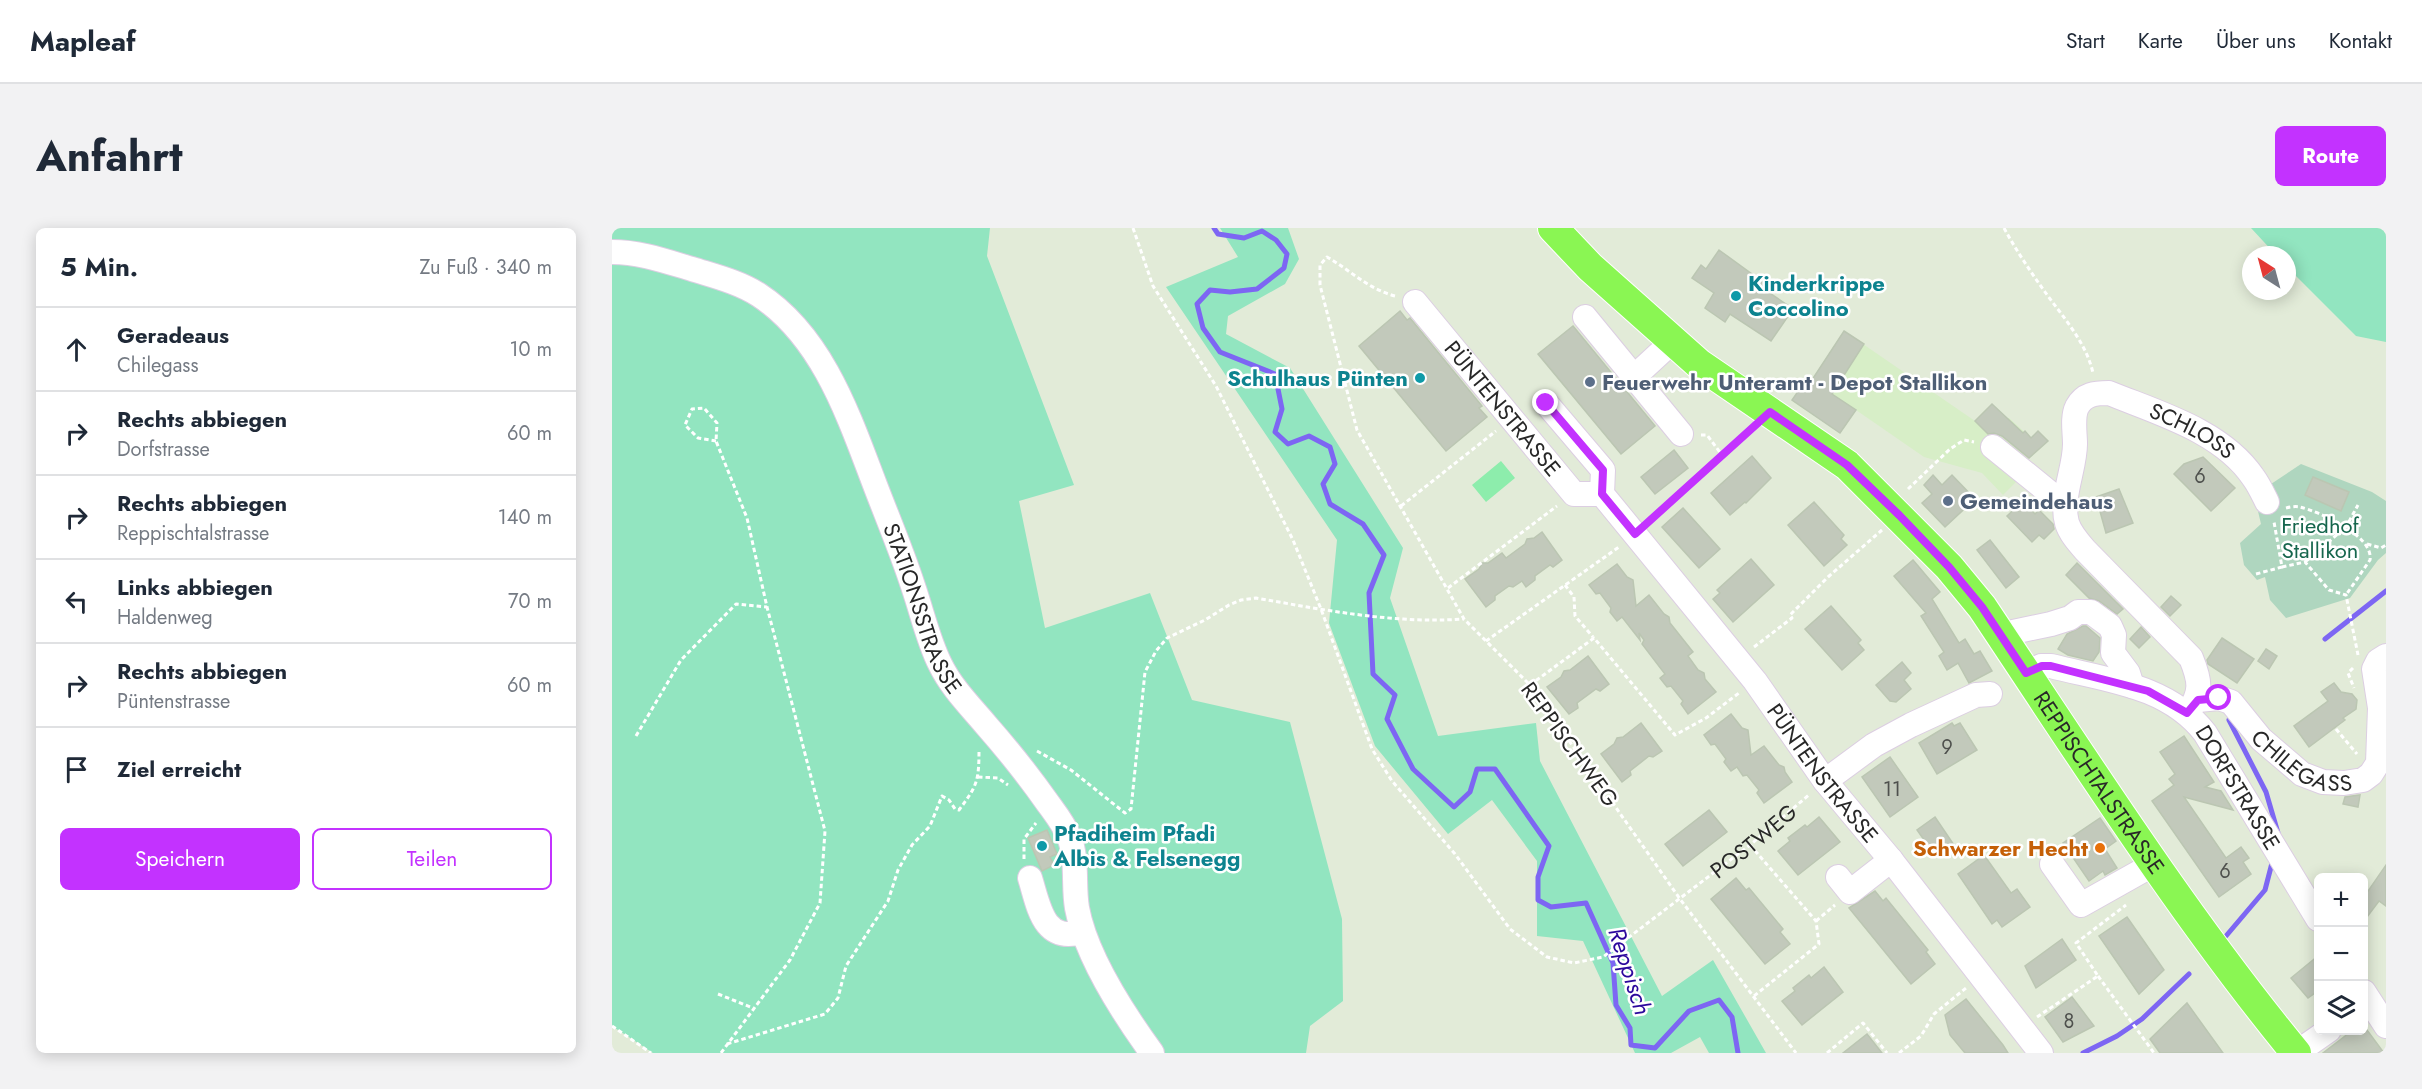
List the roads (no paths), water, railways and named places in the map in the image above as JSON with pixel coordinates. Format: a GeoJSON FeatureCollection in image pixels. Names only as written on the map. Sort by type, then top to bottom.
{"type":"FeatureCollection","features":[{"type":"Feature","properties":{"kind":"main road","name":"REPPISCHTALSTRASSE"},"geometry":{"type":"LineString","coordinates":[[1553,228],[1590,267],[1700,364],[1904,502],[1949,567],[1982,607],[2154,864],[2252,1000],[2296,1053]]}},
{"type":"Feature","properties":{"kind":"street","name":"STATIONSSTRASSE"},"geometry":{"type":"LineString","coordinates":[[613,252],[633,252],[748,289],[769,303],[804,340],[828,375],[844,404],[907,567],[933,649],[941,666],[967,703],[1038,788],[1069,837],[1082,932],[1094,960],[1152,1053]]}},
{"type":"Feature","properties":{"kind":"street","name":"PÜNTENSTRASSE"},"geometry":{"type":"LineString","coordinates":[[1415,302],[1574,494],[1602,494]]}},
{"type":"Feature","properties":{"kind":"street"},"geometry":{"type":"LineString","coordinates":[[1585,317],[1681,434]]}},
{"type":"Feature","properties":{"kind":"street"},"geometry":{"type":"LineString","coordinates":[[1634,377],[1673,341]]}},
{"type":"Feature","properties":{"kind":"street","name":"SCHLOSS"},"geometry":{"type":"LineString","coordinates":[[2066,506],[2075,448],[2076,409],[2084,398],[2094,393],[2109,393],[2199,430],[2236,458],[2247,470],[2274,510]]}},
{"type":"Feature","properties":{"kind":"street","name":"PÜNTENSTRASSE"},"geometry":{"type":"LineString","coordinates":[[1546,403],[1603,470],[1602,494],[1755,681],[1825,781],[1891,860],[2041,1053]]}},
{"type":"Feature","properties":{"kind":"street"},"geometry":{"type":"LineString","coordinates":[[1985,445],[2066,506],[2067,522],[2079,543],[2191,658],[2197,673],[2193,706]]}},
{"type":"Feature","properties":{"kind":"street"},"geometry":{"type":"LineString","coordinates":[[2003,639],[2013,632],[2051,624],[2070,618],[2078,612],[2091,612],[2110,626],[2114,635],[2113,653],[2128,673],[2132,686]]}},
{"type":"Feature","properties":{"kind":"street","name":"CHILEGASS"},"geometry":{"type":"LineString","coordinates":[[2193,706],[2219,698],[2231,702],[2261,739],[2302,774],[2323,782],[2344,783],[2363,780],[2371,774],[2378,762],[2380,708],[2374,669],[2378,661],[2386,656]]}},
{"type":"Feature","properties":{"kind":"street","name":"DORFSTRASSE"},"geometry":{"type":"LineString","coordinates":[[2026,673],[2042,666],[2051,666],[2132,686],[2165,699],[2193,706],[2205,733],[2314,911]]}},
{"type":"Feature","properties":{"kind":"street"},"geometry":{"type":"LineString","coordinates":[[1825,781],[1874,745],[1911,725],[1976,695],[1989,694]]}},
{"type":"Feature","properties":{"kind":"street"},"geometry":{"type":"LineString","coordinates":[[1838,877],[1850,892],[1891,860]]}},
{"type":"Feature","properties":{"kind":"street"},"geometry":{"type":"LineString","coordinates":[[2052,864],[2081,905],[2154,864]]}},
{"type":"Feature","properties":{"kind":"street"},"geometry":{"type":"LineString","coordinates":[[1030,878],[1042,918],[1056,932],[1071,935],[1082,932]]}},
{"type":"Feature","properties":{"kind":"street"},"geometry":{"type":"LineString","coordinates":[[2368,998],[2386,1026]]}},
{"type":"Feature","properties":{"kind":"street"},"geometry":{"type":"LineString","coordinates":[[2296,1053],[2322,1035]]}},
{"type":"Feature","properties":{"kind":"waterway","name":"Reppisch"},"geometry":{"type":"LineString","coordinates":[[1214,228],[1218,234],[1244,238],[1262,231],[1276,240],[1287,254],[1284,268],[1257,289],[1230,292],[1210,290],[1197,304],[1203,328],[1220,352],[1275,374],[1282,409],[1275,432],[1288,444],[1309,436],[1330,447],[1335,464],[1323,484],[1330,504],[1363,524],[1384,555],[1369,593],[1373,674],[1395,695],[1387,719],[1413,769],[1454,807],[1470,792],[1477,769],[1495,769],[1549,846],[1538,877],[1538,900],[1551,907],[1586,903],[1613,963],[1616,1005],[1630,1028],[1631,1045],[1655,1048],[1689,1011],[1719,1000],[1732,1017],[1738,1053]]}},
{"type":"Feature","properties":{"kind":"waterway"},"geometry":{"type":"LineString","coordinates":[[2325,639],[2386,591]]}},
{"type":"Feature","properties":{"kind":"waterway"},"geometry":{"type":"LineString","coordinates":[[2229,720],[2266,792],[2278,833]]}},
{"type":"Feature","properties":{"kind":"waterway"},"geometry":{"type":"LineString","coordinates":[[2226,936],[2265,890],[2272,863]]}},
{"type":"Feature","properties":{"kind":"waterway"},"geometry":{"type":"LineString","coordinates":[[2083,1053],[2117,1036],[2142,1019],[2189,974]]}},
{"type":"Feature","properties":{"kind":"place","name":"Kinderkrippe Coccolino"},"geometry":{"type":"Point","coordinates":[1736,296]}},
{"type":"Feature","properties":{"kind":"place","name":"Schulhaus Pünten"},"geometry":{"type":"Point","coordinates":[1420,378]}},
{"type":"Feature","properties":{"kind":"place","name":"Feuerwehr Unteramt - Depot Stallikon"},"geometry":{"type":"Point","coordinates":[1590,382]}},
{"type":"Feature","properties":{"kind":"place","name":"Gemeindehaus"},"geometry":{"type":"Point","coordinates":[1948,501]}},
{"type":"Feature","properties":{"kind":"place","name":"Pfadiheim Pfadi Albis & Felsenegg"},"geometry":{"type":"Point","coordinates":[1042,846]}},
{"type":"Feature","properties":{"kind":"place","name":"Schwarzer Hecht"},"geometry":{"type":"Point","coordinates":[2100,848]}},
{"type":"Feature","properties":{"kind":"park label","name":"Friedhof Stallikon"},"geometry":{"type":"Point","coordinates":[2320,538]}}]}
